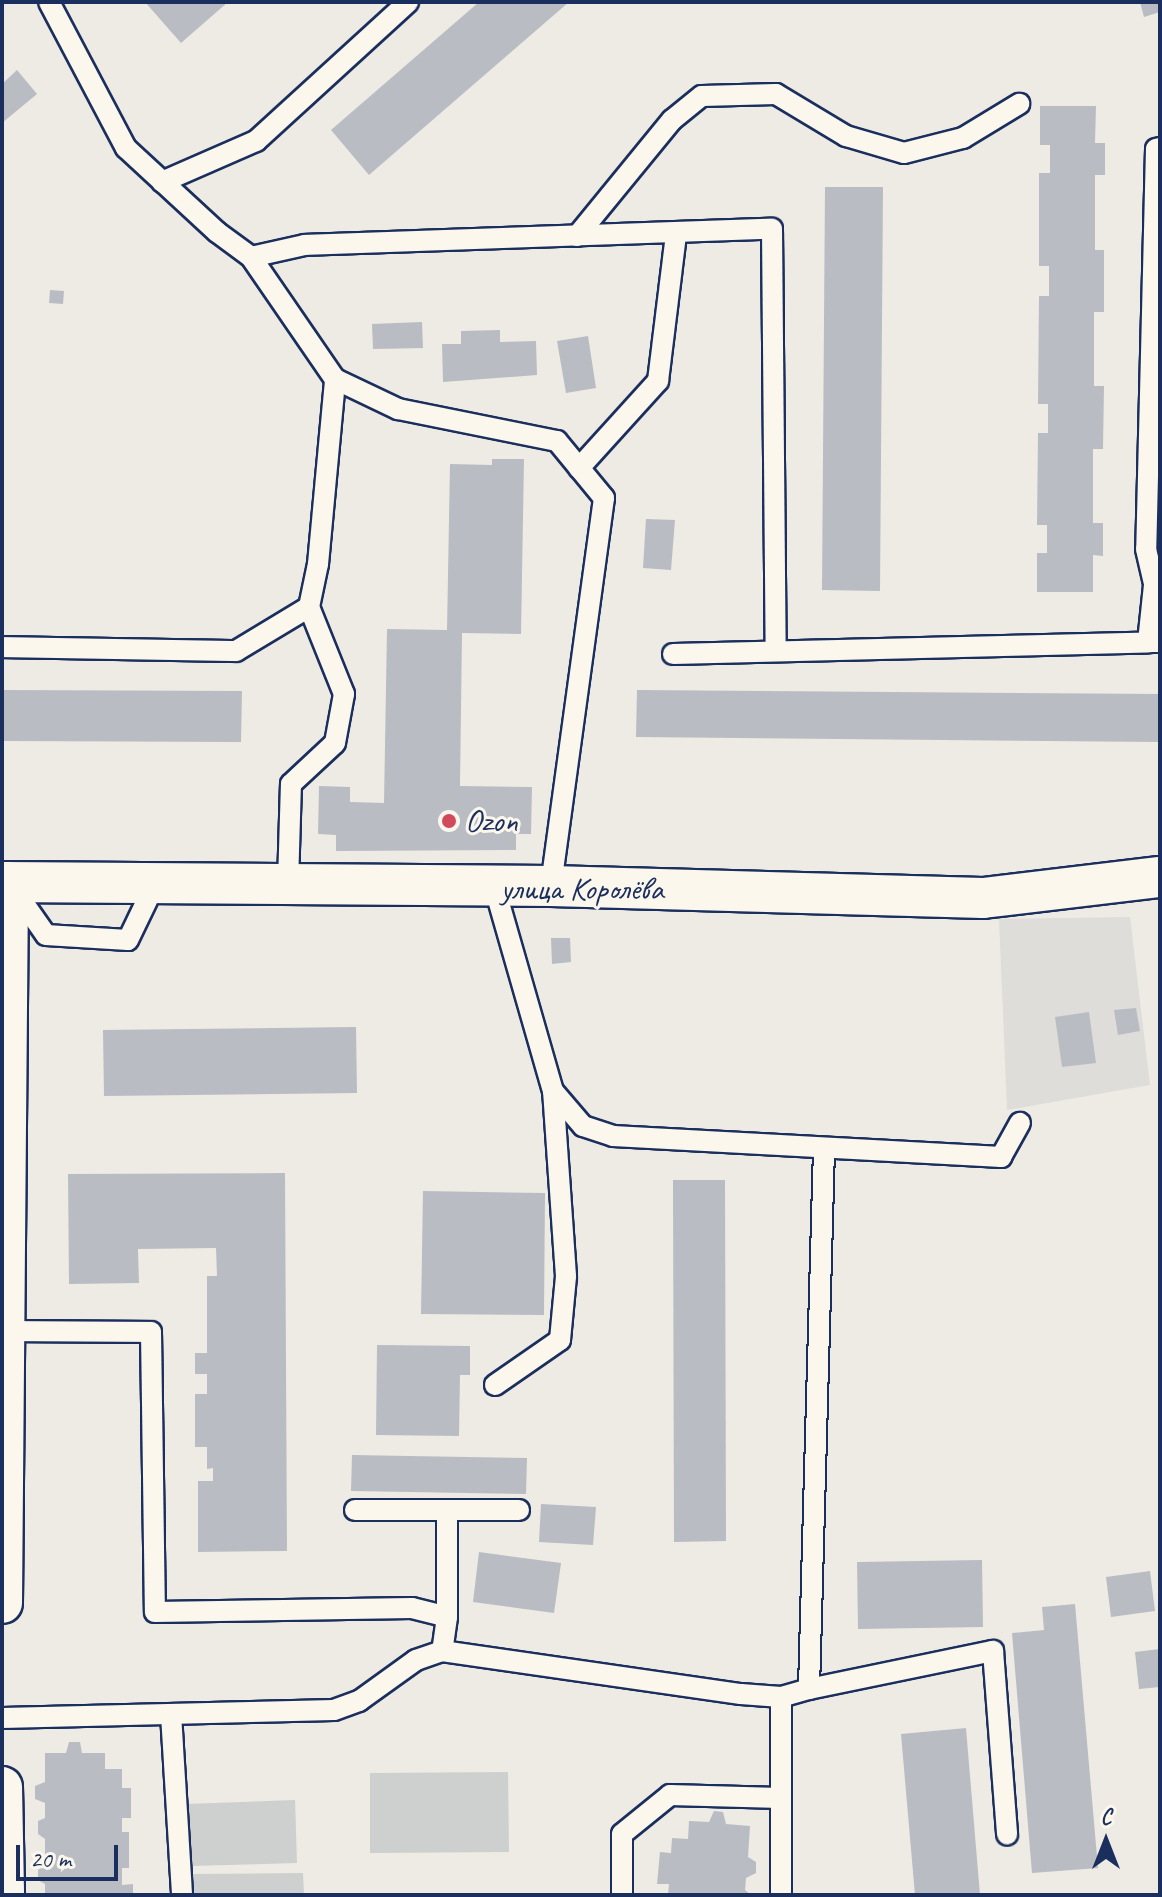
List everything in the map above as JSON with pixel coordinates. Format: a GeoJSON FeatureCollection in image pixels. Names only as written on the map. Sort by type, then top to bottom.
{"type":"FeatureCollection","features":[{"type":"Feature","properties":{"kind":"street","name":"улица Королёва"},"geometry":{"type":"LineString","coordinates":[[5,882],[495,889],[551,886],[983,898],[1160,877]]}},
{"type":"Feature","properties":{"kind":"street"},"geometry":{"type":"LineString","coordinates":[[2,1603],[5,882]]}},
{"type":"Feature","properties":{"kind":"street"},"geometry":{"type":"LineString","coordinates":[[2,1787],[4,1895]]}},
{"type":"Feature","properties":{"kind":"lane"},"geometry":{"type":"LineString","coordinates":[[49,2],[126,148],[251,257],[335,379],[398,409],[557,441],[604,498],[551,886]]}},
{"type":"Feature","properties":{"kind":"lane"},"geometry":{"type":"LineString","coordinates":[[162,182],[256,141],[408,2]]}},
{"type":"Feature","properties":{"kind":"lane"},"geometry":{"type":"LineString","coordinates":[[577,236],[672,120],[702,96],[776,94],[846,136],[904,153],[963,138],[1019,104]]}},
{"type":"Feature","properties":{"kind":"lane"},"geometry":{"type":"LineString","coordinates":[[673,654],[1154,642],[1157,585],[1146,549],[1156,149],[1160,148]]}},
{"type":"Feature","properties":{"kind":"lane"},"geometry":{"type":"LineString","coordinates":[[251,257],[305,245],[772,229],[776,650]]}},
{"type":"Feature","properties":{"kind":"lane"},"geometry":{"type":"LineString","coordinates":[[579,468],[658,381],[676,234]]}},
{"type":"Feature","properties":{"kind":"lane"},"geometry":{"type":"LineString","coordinates":[[288,884],[291,784],[335,743],[344,694],[309,607],[318,564],[335,379]]}},
{"type":"Feature","properties":{"kind":"lane"},"geometry":{"type":"LineString","coordinates":[[2,647],[236,651],[309,607]]}},
{"type":"Feature","properties":{"kind":"lane"},"geometry":{"type":"LineString","coordinates":[[5,882],[46,935],[82,941],[128,940],[155,884]]}},
{"type":"Feature","properties":{"kind":"lane"},"geometry":{"type":"LineString","coordinates":[[495,889],[553,1091],[566,1276],[560,1340],[495,1385]]}},
{"type":"Feature","properties":{"kind":"lane"},"geometry":{"type":"LineString","coordinates":[[553,1091],[583,1126],[613,1136],[824,1150],[1001,1157],[1020,1123]]}},
{"type":"Feature","properties":{"kind":"lane"},"geometry":{"type":"LineString","coordinates":[[809,1689],[824,1150]]}},
{"type":"Feature","properties":{"kind":"lane"},"geometry":{"type":"LineString","coordinates":[[5,1331],[151,1332],[155,1612],[412,1608],[447,1617]]}},
{"type":"Feature","properties":{"kind":"lane"},"geometry":{"type":"LineString","coordinates":[[355,1510],[519,1510]]}},
{"type":"Feature","properties":{"kind":"lane"},"geometry":{"type":"LineString","coordinates":[[442,1651],[447,1617],[447,1510]]}},
{"type":"Feature","properties":{"kind":"lane"},"geometry":{"type":"LineString","coordinates":[[2,1718],[334,1710],[359,1701],[416,1660],[442,1651],[781,1697],[993,1651],[1007,1834]]}},
{"type":"Feature","properties":{"kind":"lane"},"geometry":{"type":"LineString","coordinates":[[781,1697],[781,1895]]}},
{"type":"Feature","properties":{"kind":"lane"},"geometry":{"type":"LineString","coordinates":[[171,1714],[182,1895]]}},
{"type":"Feature","properties":{"kind":"lane"},"geometry":{"type":"LineString","coordinates":[[622,1895],[622,1834],[670,1795],[780,1798]]}},
{"type":"Feature","properties":{"kind":"shaded area"},"geometry":{"type":"Polygon","coordinates":[[[1130,917],[1150,1085],[1007,1110],[999,919],[1130,917]]]}},
{"type":"Feature","properties":{"kind":"shaded area"},"geometry":{"type":"Polygon","coordinates":[[[508,1772],[509,1852],[370,1853],[370,1773],[508,1772]]]}},
{"type":"Feature","properties":{"kind":"shaded area"},"geometry":{"type":"Polygon","coordinates":[[[295,1800],[297,1863],[191,1866],[186,1804],[295,1800]]]}},
{"type":"Feature","properties":{"kind":"shaded area"},"geometry":{"type":"Polygon","coordinates":[[[303,1873],[304,1895],[194,1895],[193,1874],[303,1873]]]}},
{"type":"Feature","properties":{"kind":"building"},"geometry":{"type":"Polygon","coordinates":[[[145,2],[228,2],[181,43],[145,2]]]}},
{"type":"Feature","properties":{"kind":"building"},"geometry":{"type":"Polygon","coordinates":[[[479,2],[569,2],[369,175],[331,130],[479,2]]]}},
{"type":"Feature","properties":{"kind":"building"},"geometry":{"type":"Polygon","coordinates":[[[1140,2],[1160,2],[1160,12],[1144,17],[1140,2]]]}},
{"type":"Feature","properties":{"kind":"building"},"geometry":{"type":"Polygon","coordinates":[[[17,70],[37,94],[2,123],[2,84],[17,70]]]}},
{"type":"Feature","properties":{"kind":"building"},"geometry":{"type":"Polygon","coordinates":[[[1040,106],[1096,106],[1095,143],[1105,143],[1105,175],[1095,175],[1095,250],[1104,250],[1104,312],[1094,312],[1094,386],[1104,386],[1103,449],[1093,449],[1093,523],[1103,523],[1103,556],[1093,555],[1093,592],[1037,592],[1037,553],[1047,553],[1047,525],[1037,525],[1038,433],[1048,433],[1048,404],[1038,404],[1039,296],[1049,296],[1049,266],[1039,266],[1039,173],[1050,173],[1050,145],[1040,145],[1040,106]]]}},
{"type":"Feature","properties":{"kind":"building"},"geometry":{"type":"Polygon","coordinates":[[[825,187],[883,187],[880,591],[822,590],[825,187]]]}},
{"type":"Feature","properties":{"kind":"building"},"geometry":{"type":"Polygon","coordinates":[[[50,290],[64,291],[63,304],[49,303],[50,290]]]}},
{"type":"Feature","properties":{"kind":"building"},"geometry":{"type":"Polygon","coordinates":[[[422,322],[423,348],[373,349],[372,324],[422,322]]]}},
{"type":"Feature","properties":{"kind":"building"},"geometry":{"type":"Polygon","coordinates":[[[500,330],[500,342],[536,341],[537,375],[443,382],[442,344],[461,344],[461,331],[500,330]]]}},
{"type":"Feature","properties":{"kind":"building"},"geometry":{"type":"Polygon","coordinates":[[[588,336],[596,388],[566,393],[557,341],[588,336]]]}},
{"type":"Feature","properties":{"kind":"building"},"geometry":{"type":"Polygon","coordinates":[[[492,459],[524,459],[521,634],[462,633],[460,786],[532,787],[531,834],[516,834],[516,850],[336,851],[336,835],[318,834],[319,786],[350,787],[350,802],[384,803],[387,629],[447,630],[450,464],[492,465],[492,459]]]}},
{"type":"Feature","properties":{"kind":"building"},"geometry":{"type":"Polygon","coordinates":[[[646,519],[675,520],[671,570],[643,568],[646,519]]]}},
{"type":"Feature","properties":{"kind":"building"},"geometry":{"type":"Polygon","coordinates":[[[2,690],[242,691],[241,742],[2,741],[2,690]]]}},
{"type":"Feature","properties":{"kind":"building"},"geometry":{"type":"Polygon","coordinates":[[[637,690],[1160,694],[1160,742],[636,737],[637,690]]]}},
{"type":"Feature","properties":{"kind":"building"},"geometry":{"type":"Polygon","coordinates":[[[551,938],[570,938],[571,962],[552,964],[551,938]]]}},
{"type":"Feature","properties":{"kind":"building"},"geometry":{"type":"Polygon","coordinates":[[[1136,1008],[1140,1031],[1118,1035],[1114,1010],[1136,1008]]]}},
{"type":"Feature","properties":{"kind":"building"},"geometry":{"type":"Polygon","coordinates":[[[1089,1012],[1096,1063],[1062,1067],[1055,1017],[1089,1012]]]}},
{"type":"Feature","properties":{"kind":"building"},"geometry":{"type":"Polygon","coordinates":[[[356,1027],[357,1093],[104,1096],[103,1030],[356,1027]]]}},
{"type":"Feature","properties":{"kind":"building"},"geometry":{"type":"Polygon","coordinates":[[[285,1173],[287,1551],[198,1552],[198,1481],[213,1481],[213,1468],[207,1469],[207,1447],[195,1447],[195,1394],[207,1394],[207,1374],[195,1374],[195,1353],[207,1353],[207,1276],[217,1276],[216,1248],[138,1249],[139,1283],[69,1284],[68,1174],[285,1173]]]}},
{"type":"Feature","properties":{"kind":"building"},"geometry":{"type":"Polygon","coordinates":[[[673,1180],[725,1180],[726,1541],[674,1542],[673,1180]]]}},
{"type":"Feature","properties":{"kind":"building"},"geometry":{"type":"Polygon","coordinates":[[[423,1191],[545,1193],[544,1315],[421,1314],[423,1191]]]}},
{"type":"Feature","properties":{"kind":"building"},"geometry":{"type":"Polygon","coordinates":[[[377,1345],[470,1346],[470,1375],[460,1375],[459,1436],[376,1435],[377,1345]]]}},
{"type":"Feature","properties":{"kind":"building"},"geometry":{"type":"Polygon","coordinates":[[[352,1455],[527,1458],[526,1494],[351,1491],[352,1455]]]}},
{"type":"Feature","properties":{"kind":"building"},"geometry":{"type":"Polygon","coordinates":[[[541,1504],[596,1507],[593,1545],[539,1542],[541,1504]]]}},
{"type":"Feature","properties":{"kind":"building"},"geometry":{"type":"Polygon","coordinates":[[[479,1552],[561,1563],[554,1613],[473,1602],[479,1552]]]}},
{"type":"Feature","properties":{"kind":"building"},"geometry":{"type":"Polygon","coordinates":[[[982,1560],[983,1627],[858,1629],[857,1562],[982,1560]]]}},
{"type":"Feature","properties":{"kind":"building"},"geometry":{"type":"Polygon","coordinates":[[[1150,1571],[1155,1611],[1111,1617],[1106,1577],[1150,1571]]]}},
{"type":"Feature","properties":{"kind":"building"},"geometry":{"type":"Polygon","coordinates":[[[1075,1604],[1098,1868],[1032,1873],[1012,1633],[1044,1630],[1042,1607],[1075,1604]]]}},
{"type":"Feature","properties":{"kind":"building"},"geometry":{"type":"Polygon","coordinates":[[[1160,1649],[1160,1687],[1139,1689],[1135,1652],[1160,1649]]]}},
{"type":"Feature","properties":{"kind":"building"},"geometry":{"type":"Polygon","coordinates":[[[966,1728],[980,1895],[915,1895],[901,1734],[966,1728]]]}},
{"type":"Feature","properties":{"kind":"building"},"geometry":{"type":"Polygon","coordinates":[[[69,1742],[80,1742],[82,1753],[105,1753],[105,1769],[122,1769],[122,1788],[131,1788],[131,1818],[122,1818],[122,1832],[129,1832],[129,1868],[122,1868],[122,1885],[133,1884],[133,1895],[45,1895],[45,1884],[38,1880],[38,1870],[45,1865],[45,1839],[38,1834],[38,1821],[45,1818],[45,1803],[35,1799],[35,1786],[45,1782],[45,1753],[66,1753],[69,1742]]]}},
{"type":"Feature","properties":{"kind":"building"},"geometry":{"type":"Polygon","coordinates":[[[714,1811],[723,1812],[726,1824],[750,1826],[748,1857],[756,1862],[756,1873],[746,1878],[745,1890],[751,1895],[668,1895],[669,1884],[657,1884],[660,1852],[671,1853],[672,1838],[688,1839],[689,1821],[709,1822],[714,1811]]]}},
{"type":"Feature","properties":{"kind":"place","name":"Ozon"},"geometry":{"type":"Point","coordinates":[449,821]}}]}
